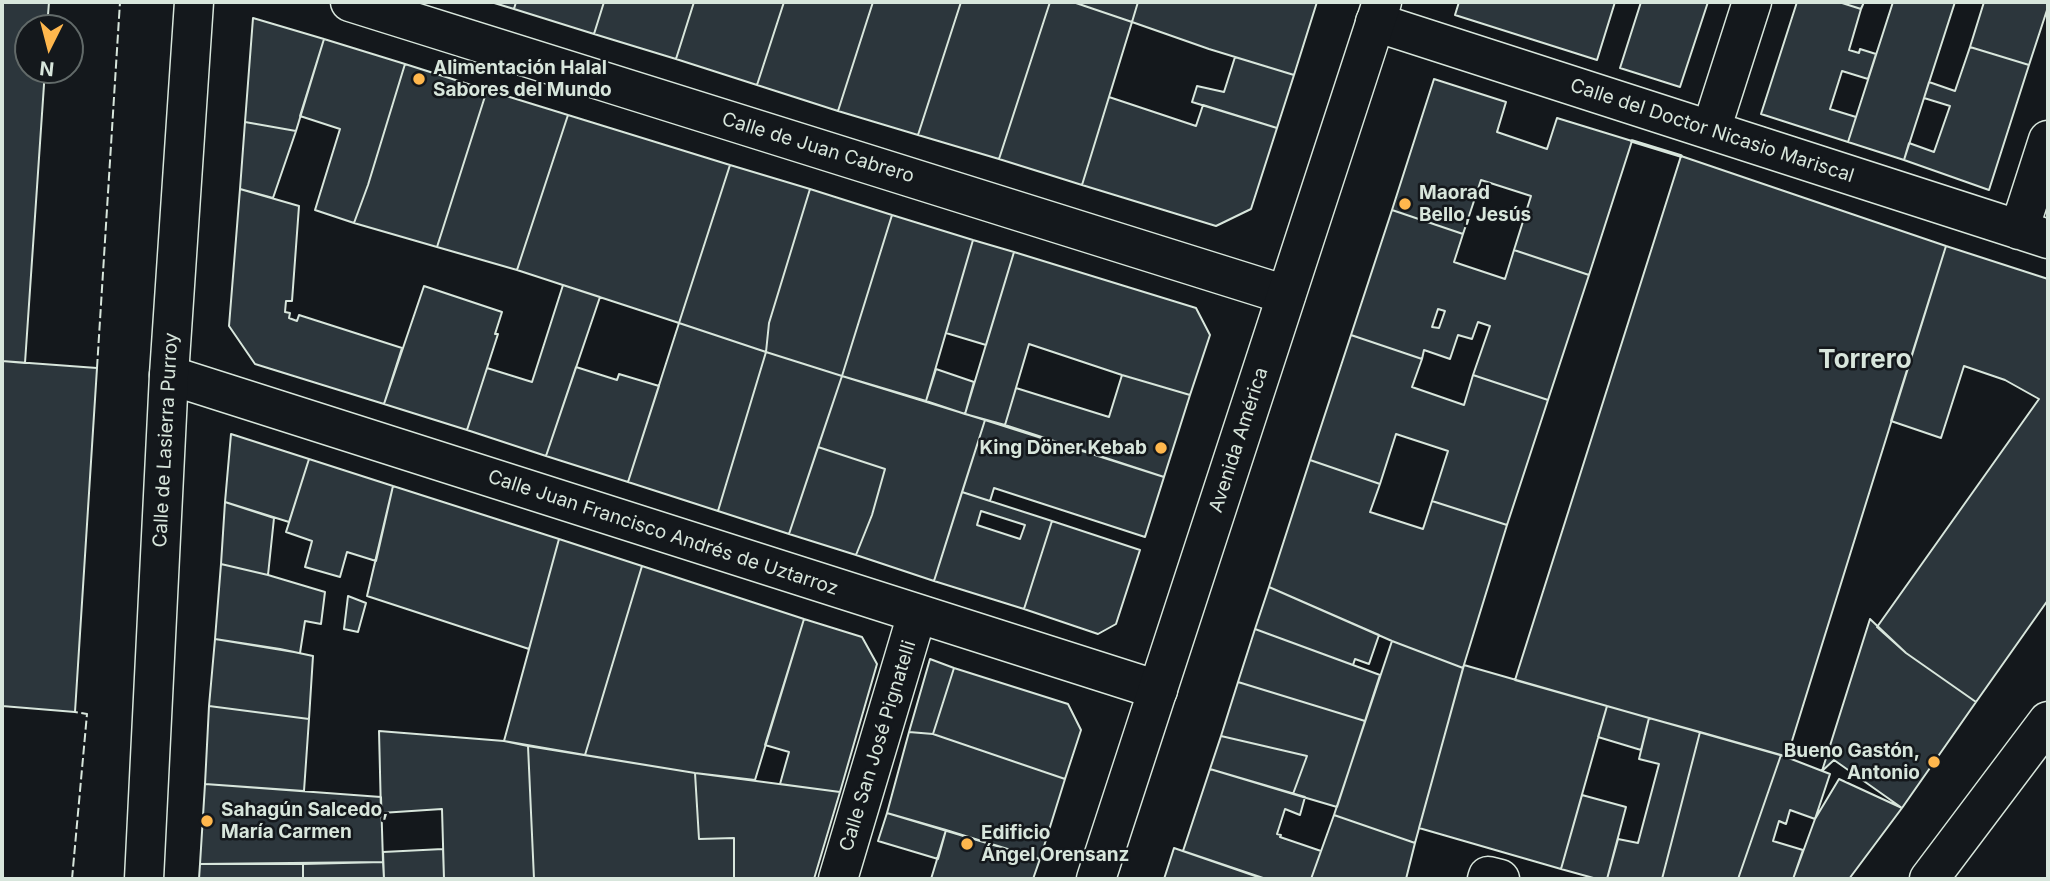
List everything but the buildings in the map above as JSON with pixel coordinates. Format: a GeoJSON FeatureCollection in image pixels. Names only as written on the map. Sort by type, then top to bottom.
{"type":"FeatureCollection","features":[{"type":"Feature","properties":{"kind":"street","name":"Calle de Lasierra Purroy"},"geometry":{"type":"LineString","coordinates":[[144,879],[169,375],[194,2]]}},
{"type":"Feature","properties":{"kind":"street","name":"Calle de Juan Cabrero"},"geometry":{"type":"LineString","coordinates":[[350,2],[1286,295]]}},
{"type":"Feature","properties":{"kind":"street"},"geometry":{"type":"LineString","coordinates":[[1710,130],[1752,2]]}},
{"type":"Feature","properties":{"kind":"street","name":"Avenida América"},"geometry":{"type":"LineString","coordinates":[[1096,879],[1378,12]]}},
{"type":"Feature","properties":{"kind":"street","name":"Calle del Doctor Nicasio Mariscal"},"geometry":{"type":"LineString","coordinates":[[1378,12],[1710,130],[2034,234]]}},
{"type":"Feature","properties":{"kind":"street"},"geometry":{"type":"LineString","coordinates":[[2034,234],[2048,140]]}},
{"type":"Feature","properties":{"kind":"street","name":"Calle Juan Francisco Andrés de Uztarroz"},"geometry":{"type":"LineString","coordinates":[[169,375],[1157,690]]}},
{"type":"Feature","properties":{"kind":"street","name":"Calle San José Pignatelli"},"geometry":{"type":"LineString","coordinates":[[838,879],[917,614]]}},
{"type":"Feature","properties":{"kind":"street"},"geometry":{"type":"LineString","coordinates":[[1932,879],[2048,721]]}},
{"type":"Feature","properties":{"kind":"fence"},"geometry":{"type":"LineString","coordinates":[[97,368],[120,2]]}},
{"type":"Feature","properties":{"kind":"fence"},"geometry":{"type":"LineString","coordinates":[[72,879],[87,714],[75,712]]}},
{"type":"Feature","properties":{"kind":"wall"},"geometry":{"type":"LineString","coordinates":[[1632,141],[1681,156]]}},
{"type":"Feature","properties":{"kind":"place","name":"Alimentación Halal Sabores del Mundo"},"geometry":{"type":"Point","coordinates":[419,79]}},
{"type":"Feature","properties":{"kind":"place","name":"Maorad Bello, Jesús"},"geometry":{"type":"Point","coordinates":[1405,204]}},
{"type":"Feature","properties":{"kind":"place","name":"King Döner Kebab"},"geometry":{"type":"Point","coordinates":[1161,448]}},
{"type":"Feature","properties":{"kind":"place","name":"Bueno Gastón, Antonio"},"geometry":{"type":"Point","coordinates":[1934,762]}},
{"type":"Feature","properties":{"kind":"place","name":"Sahagún Salcedo, María Carmen"},"geometry":{"type":"Point","coordinates":[207,821]}},
{"type":"Feature","properties":{"kind":"place","name":"Edificio Ángel Orensanz"},"geometry":{"type":"Point","coordinates":[967,844]}},
{"type":"Feature","properties":{"kind":"district","name":"Torrero"},"geometry":{"type":"Point","coordinates":[1865,360]}}]}
